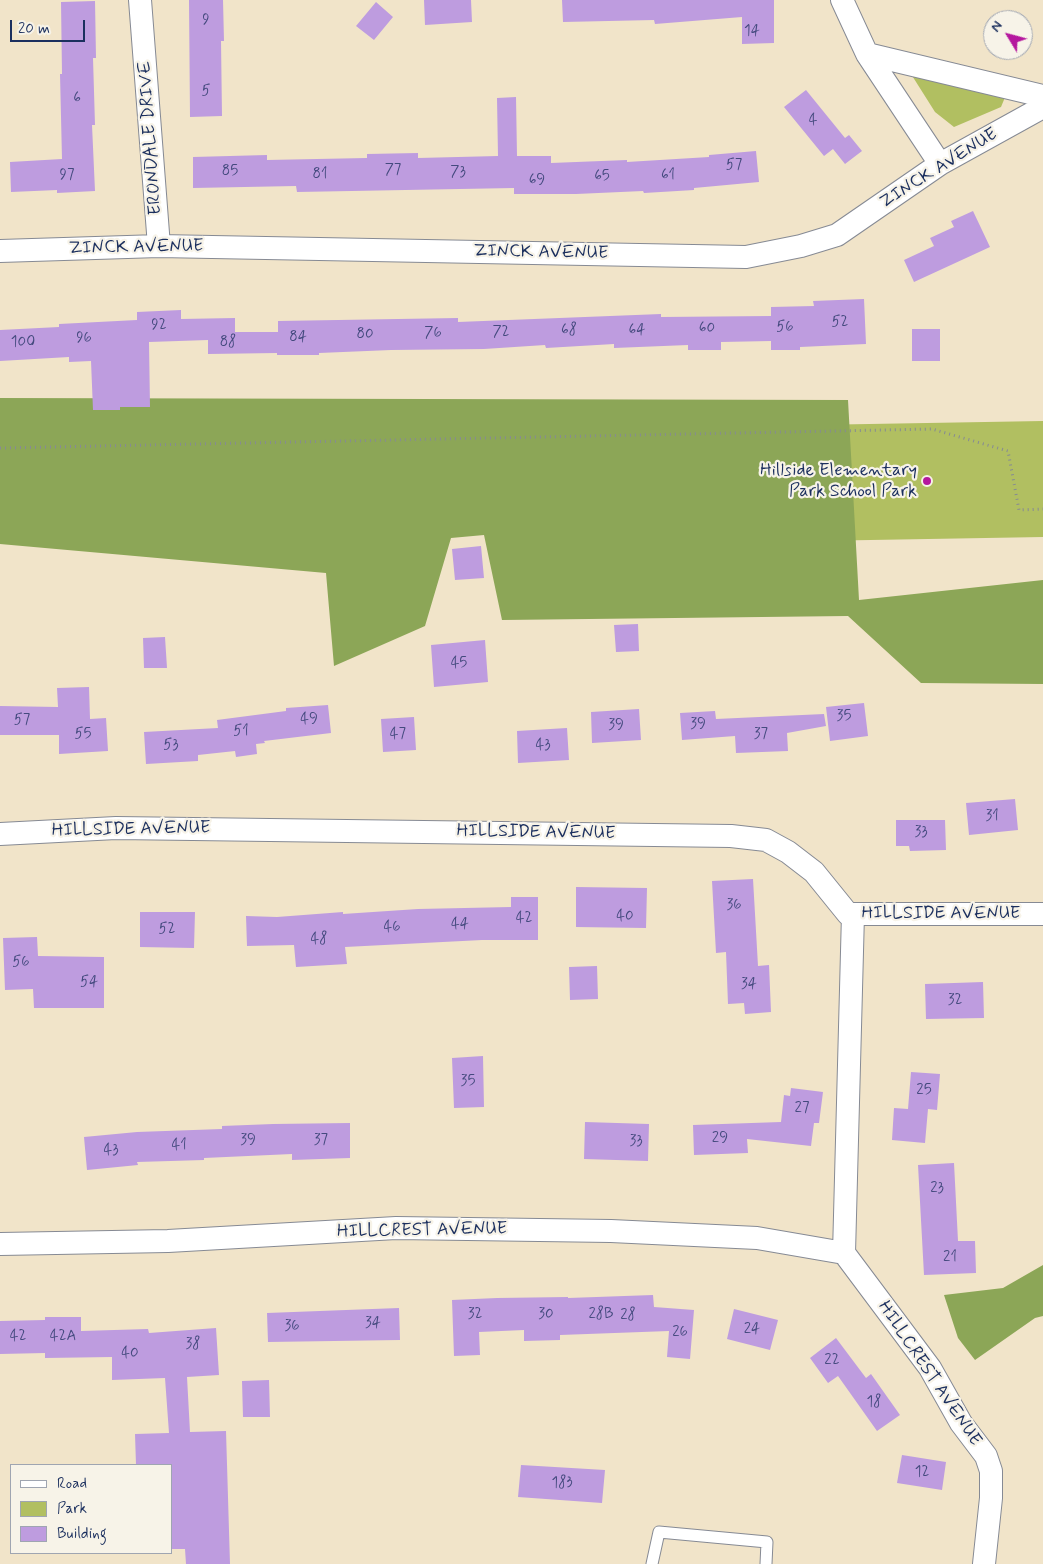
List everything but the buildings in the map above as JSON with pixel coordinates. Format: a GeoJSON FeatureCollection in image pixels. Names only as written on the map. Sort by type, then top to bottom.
{"type":"FeatureCollection","features":[{"type":"Feature","properties":{"kind":"street","name":"ERONDALE DRIVE"},"geometry":{"type":"LineString","coordinates":[[140,0],[159,246]]}},
{"type":"Feature","properties":{"kind":"street"},"geometry":{"type":"LineString","coordinates":[[842,0],[867,54],[940,164]]}},
{"type":"Feature","properties":{"kind":"street"},"geometry":{"type":"LineString","coordinates":[[867,54],[1043,96]]}},
{"type":"Feature","properties":{"kind":"street","name":"ZINCK AVENUE"},"geometry":{"type":"LineString","coordinates":[[0,250],[159,246],[746,257],[801,246],[837,235],[940,164],[1043,106]]}},
{"type":"Feature","properties":{"kind":"street","name":"HILLSIDE AVENUE"},"geometry":{"type":"LineString","coordinates":[[0,834],[116,828],[731,836],[766,840],[788,852],[814,872],[848,914],[1043,914]]}},
{"type":"Feature","properties":{"kind":"street"},"geometry":{"type":"LineString","coordinates":[[844,1253],[853,914]]}},
{"type":"Feature","properties":{"kind":"street","name":"HILLCREST AVENUE"},"geometry":{"type":"LineString","coordinates":[[0,1244],[168,1241],[396,1228],[611,1231],[757,1238],[844,1253],[930,1368],[961,1423],[986,1456],[991,1470],[984,1564]]}},
{"type":"Feature","properties":{"kind":"lane"},"geometry":{"type":"LineString","coordinates":[[652,1564],[659,1532],[767,1542],[766,1564]]}},
{"type":"Feature","properties":{"kind":"path"},"geometry":{"type":"LineString","coordinates":[[0,448],[932,429],[1008,450],[1019,510],[1043,509]]}},
{"type":"Feature","properties":{"kind":"green space"},"geometry":{"type":"Polygon","coordinates":[[[911,74],[1008,90],[1001,107],[954,127],[935,112],[911,74]]]}},
{"type":"Feature","properties":{"kind":"green space"},"geometry":{"type":"Polygon","coordinates":[[[0,398],[848,400],[859,600],[1043,580],[1043,684],[921,683],[848,616],[502,620],[484,535],[451,538],[425,626],[334,666],[326,573],[0,544],[0,398]]]}},
{"type":"Feature","properties":{"kind":"green space","name":"Hillside Elementary Park School Park"},"geometry":{"type":"Polygon","coordinates":[[[1043,421],[1043,537],[813,541],[811,425],[1043,421]]]}},
{"type":"Feature","properties":{"kind":"green space"},"geometry":{"type":"Polygon","coordinates":[[[1043,1265],[1043,1316],[1035,1318],[975,1360],[958,1338],[944,1295],[1003,1288],[1043,1265]]]}},
{"type":"Feature","properties":{"kind":"place","name":"Hillside Elementary Park School Park"},"geometry":{"type":"Point","coordinates":[927,481]}}]}
